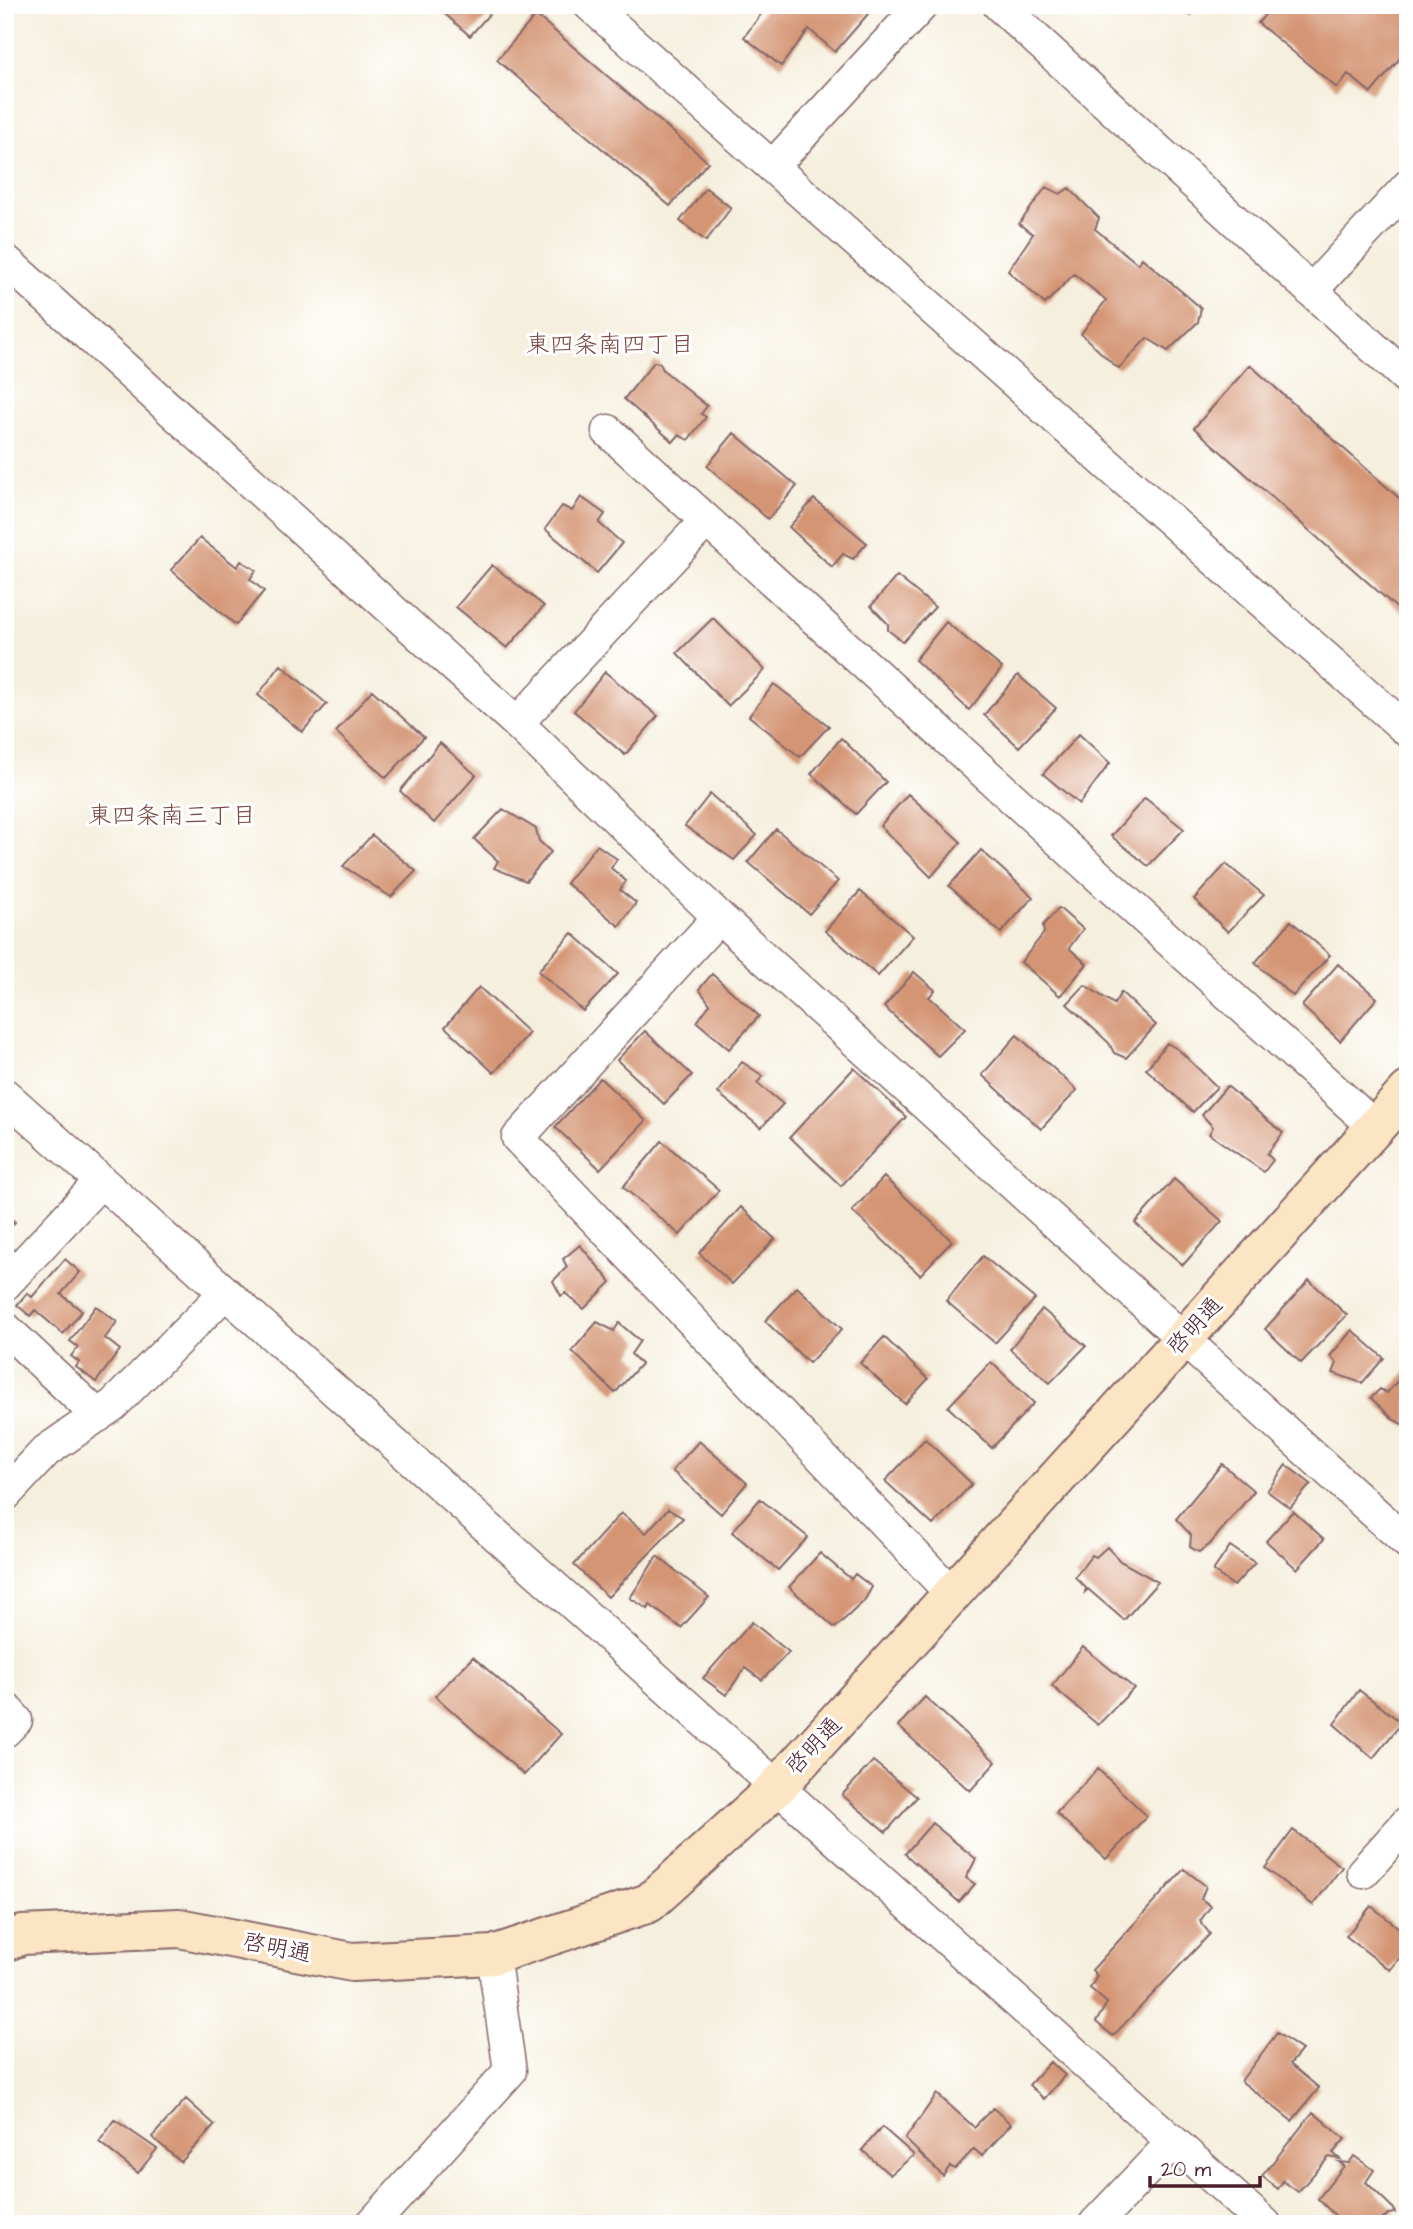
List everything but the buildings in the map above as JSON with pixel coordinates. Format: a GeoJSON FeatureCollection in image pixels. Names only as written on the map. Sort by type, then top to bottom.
{"type":"FeatureCollection","features":[{"type":"Feature","properties":{"kind":"street"},"geometry":{"type":"LineString","coordinates":[[590,5],[1408,732]]}},
{"type":"Feature","properties":{"kind":"street"},"geometry":{"type":"LineString","coordinates":[[772,167],[922,5]]}},
{"type":"Feature","properties":{"kind":"street"},"geometry":{"type":"LineString","coordinates":[[999,5],[1408,379]]}},
{"type":"Feature","properties":{"kind":"street"},"geometry":{"type":"LineString","coordinates":[[1311,290],[1408,186]]}},
{"type":"Feature","properties":{"kind":"street"},"geometry":{"type":"LineString","coordinates":[[5,260],[517,723],[719,917],[1408,1543]]}},
{"type":"Feature","properties":{"kind":"street"},"geometry":{"type":"LineString","coordinates":[[608,431],[705,522],[1376,1128]]}},
{"type":"Feature","properties":{"kind":"street"},"geometry":{"type":"LineString","coordinates":[[517,723],[705,522]]}},
{"type":"Feature","properties":{"kind":"street"},"geometry":{"type":"LineString","coordinates":[[719,917],[517,1138],[953,1595]]}},
{"type":"Feature","properties":{"kind":"street"},"geometry":{"type":"LineString","coordinates":[[5,1095],[1265,2224]]}},
{"type":"Feature","properties":{"kind":"street","name":"啓明通"},"geometry":{"type":"LineString","coordinates":[[5,1942],[22,1935],[179,1928],[352,1962],[493,1955],[649,1903],[776,1787],[1406,1097]]}},
{"type":"Feature","properties":{"kind":"street"},"geometry":{"type":"LineString","coordinates":[[5,1284],[101,1181]]}},
{"type":"Feature","properties":{"kind":"street"},"geometry":{"type":"LineString","coordinates":[[5,1495],[46,1451],[113,1405],[225,1293]]}},
{"type":"Feature","properties":{"kind":"street"},"geometry":{"type":"LineString","coordinates":[[5,1328],[98,1416]]}},
{"type":"Feature","properties":{"kind":"street"},"geometry":{"type":"LineString","coordinates":[[5,1708],[16,1720],[5,1731]]}},
{"type":"Feature","properties":{"kind":"street"},"geometry":{"type":"LineString","coordinates":[[1363,1872],[1408,1822]]}},
{"type":"Feature","properties":{"kind":"street"},"geometry":{"type":"LineString","coordinates":[[372,2224],[510,2071],[493,1955]]}},
{"type":"Feature","properties":{"kind":"street"},"geometry":{"type":"LineString","coordinates":[[1096,2224],[1172,2142]]}},
{"type":"Feature","properties":{"kind":"district","name":"東四条南四丁目"},"geometry":{"type":"Point","coordinates":[610,345]}},
{"type":"Feature","properties":{"kind":"district","name":"東四条南三丁目"},"geometry":{"type":"Point","coordinates":[172,816]}}]}
